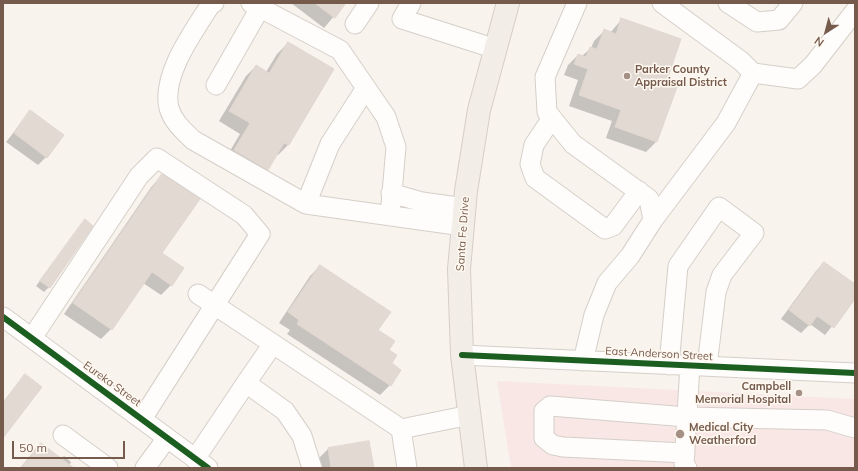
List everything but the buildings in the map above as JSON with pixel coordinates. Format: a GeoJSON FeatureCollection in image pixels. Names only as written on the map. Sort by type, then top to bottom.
{"type":"FeatureCollection","features":[{"type":"Feature","properties":{"kind":"main road","name":"Santa Fe Drive"},"geometry":{"type":"LineString","coordinates":[[476,468],[462,354],[459,269],[464,217],[480,110],[508,3]]}},
{"type":"Feature","properties":{"kind":"street"},"geometry":{"type":"LineString","coordinates":[[214,3],[211,4],[197,26],[171,74],[168,89],[170,109],[179,127],[193,140],[306,204],[390,216],[464,217]]}},
{"type":"Feature","properties":{"kind":"street"},"geometry":{"type":"LineString","coordinates":[[355,24],[369,3]]}},
{"type":"Feature","properties":{"kind":"street"},"geometry":{"type":"LineString","coordinates":[[411,3],[402,19],[496,49]]}},
{"type":"Feature","properties":{"kind":"street"},"geometry":{"type":"LineString","coordinates":[[577,3],[545,78],[547,112],[572,144],[649,199],[653,220]]}},
{"type":"Feature","properties":{"kind":"street"},"geometry":{"type":"LineString","coordinates":[[662,3],[741,62],[752,74],[798,78],[813,65],[855,11]]}},
{"type":"Feature","properties":{"kind":"street"},"geometry":{"type":"LineString","coordinates":[[728,3],[757,22],[779,20],[793,3]]}},
{"type":"Feature","properties":{"kind":"street"},"geometry":{"type":"LineString","coordinates":[[216,85],[256,5],[340,50],[386,117],[396,147],[390,216]]}},
{"type":"Feature","properties":{"kind":"street"},"geometry":{"type":"LineString","coordinates":[[583,361],[594,315],[607,283],[630,256],[653,220],[726,123],[752,74]]}},
{"type":"Feature","properties":{"kind":"street"},"geometry":{"type":"LineString","coordinates":[[306,204],[330,144],[366,88]]}},
{"type":"Feature","properties":{"kind":"street"},"geometry":{"type":"LineString","coordinates":[[552,118],[534,146],[530,164],[535,178],[605,229],[613,226],[639,191]]}},
{"type":"Feature","properties":{"kind":"street"},"geometry":{"type":"LineString","coordinates":[[32,338],[139,176],[157,158],[244,215],[260,234],[142,419]]}},
{"type":"Feature","properties":{"kind":"street"},"geometry":{"type":"LineString","coordinates":[[392,193],[464,217]]}},
{"type":"Feature","properties":{"kind":"street"},"geometry":{"type":"LineString","coordinates":[[669,365],[678,266],[719,207],[754,233],[722,275],[716,292],[687,417],[686,461],[563,448],[553,445],[544,438],[544,411],[550,406],[687,417],[827,420],[855,428]]}},
{"type":"Feature","properties":{"kind":"street"},"geometry":{"type":"LineString","coordinates":[[198,294],[401,428],[470,415]]}},
{"type":"Feature","properties":{"kind":"street","name":"Eureka Street"},"geometry":{"type":"LineString","coordinates":[[3,317],[202,463]]}},
{"type":"Feature","properties":{"kind":"street"},"geometry":{"type":"LineString","coordinates":[[202,463],[246,383],[273,344]]}},
{"type":"Feature","properties":{"kind":"street","name":"East Anderson Street"},"geometry":{"type":"LineString","coordinates":[[462,354],[855,373]]}},
{"type":"Feature","properties":{"kind":"street"},"geometry":{"type":"LineString","coordinates":[[246,383],[285,411],[302,436],[312,468]]}},
{"type":"Feature","properties":{"kind":"street"},"geometry":{"type":"LineString","coordinates":[[401,428],[407,468]]}},
{"type":"Feature","properties":{"kind":"street"},"geometry":{"type":"LineString","coordinates":[[63,435],[108,468]]}},
{"type":"Feature","properties":{"kind":"street"},"geometry":{"type":"LineString","coordinates":[[145,468],[168,438]]}},
{"type":"Feature","properties":{"kind":"shaded area","name":"Medical City Weatherford"},"geometry":{"type":"Polygon","coordinates":[[[497,381],[855,399],[855,468],[511,468],[497,381]]]}},
{"type":"Feature","properties":{"kind":"cycle path"},"geometry":{"type":"LineString","coordinates":[[3,317],[208,468]]}},
{"type":"Feature","properties":{"kind":"cycle path"},"geometry":{"type":"LineString","coordinates":[[462,355],[855,373]]}},
{"type":"Feature","properties":{"kind":"place","name":"Parker County Appraisal District"},"geometry":{"type":"Point","coordinates":[627,76]}},
{"type":"Feature","properties":{"kind":"place","name":"Campbell Memorial Hospital"},"geometry":{"type":"Point","coordinates":[799,393]}},
{"type":"Feature","properties":{"kind":"place","name":"Medical City Weatherford"},"geometry":{"type":"Point","coordinates":[680,434]}}]}
